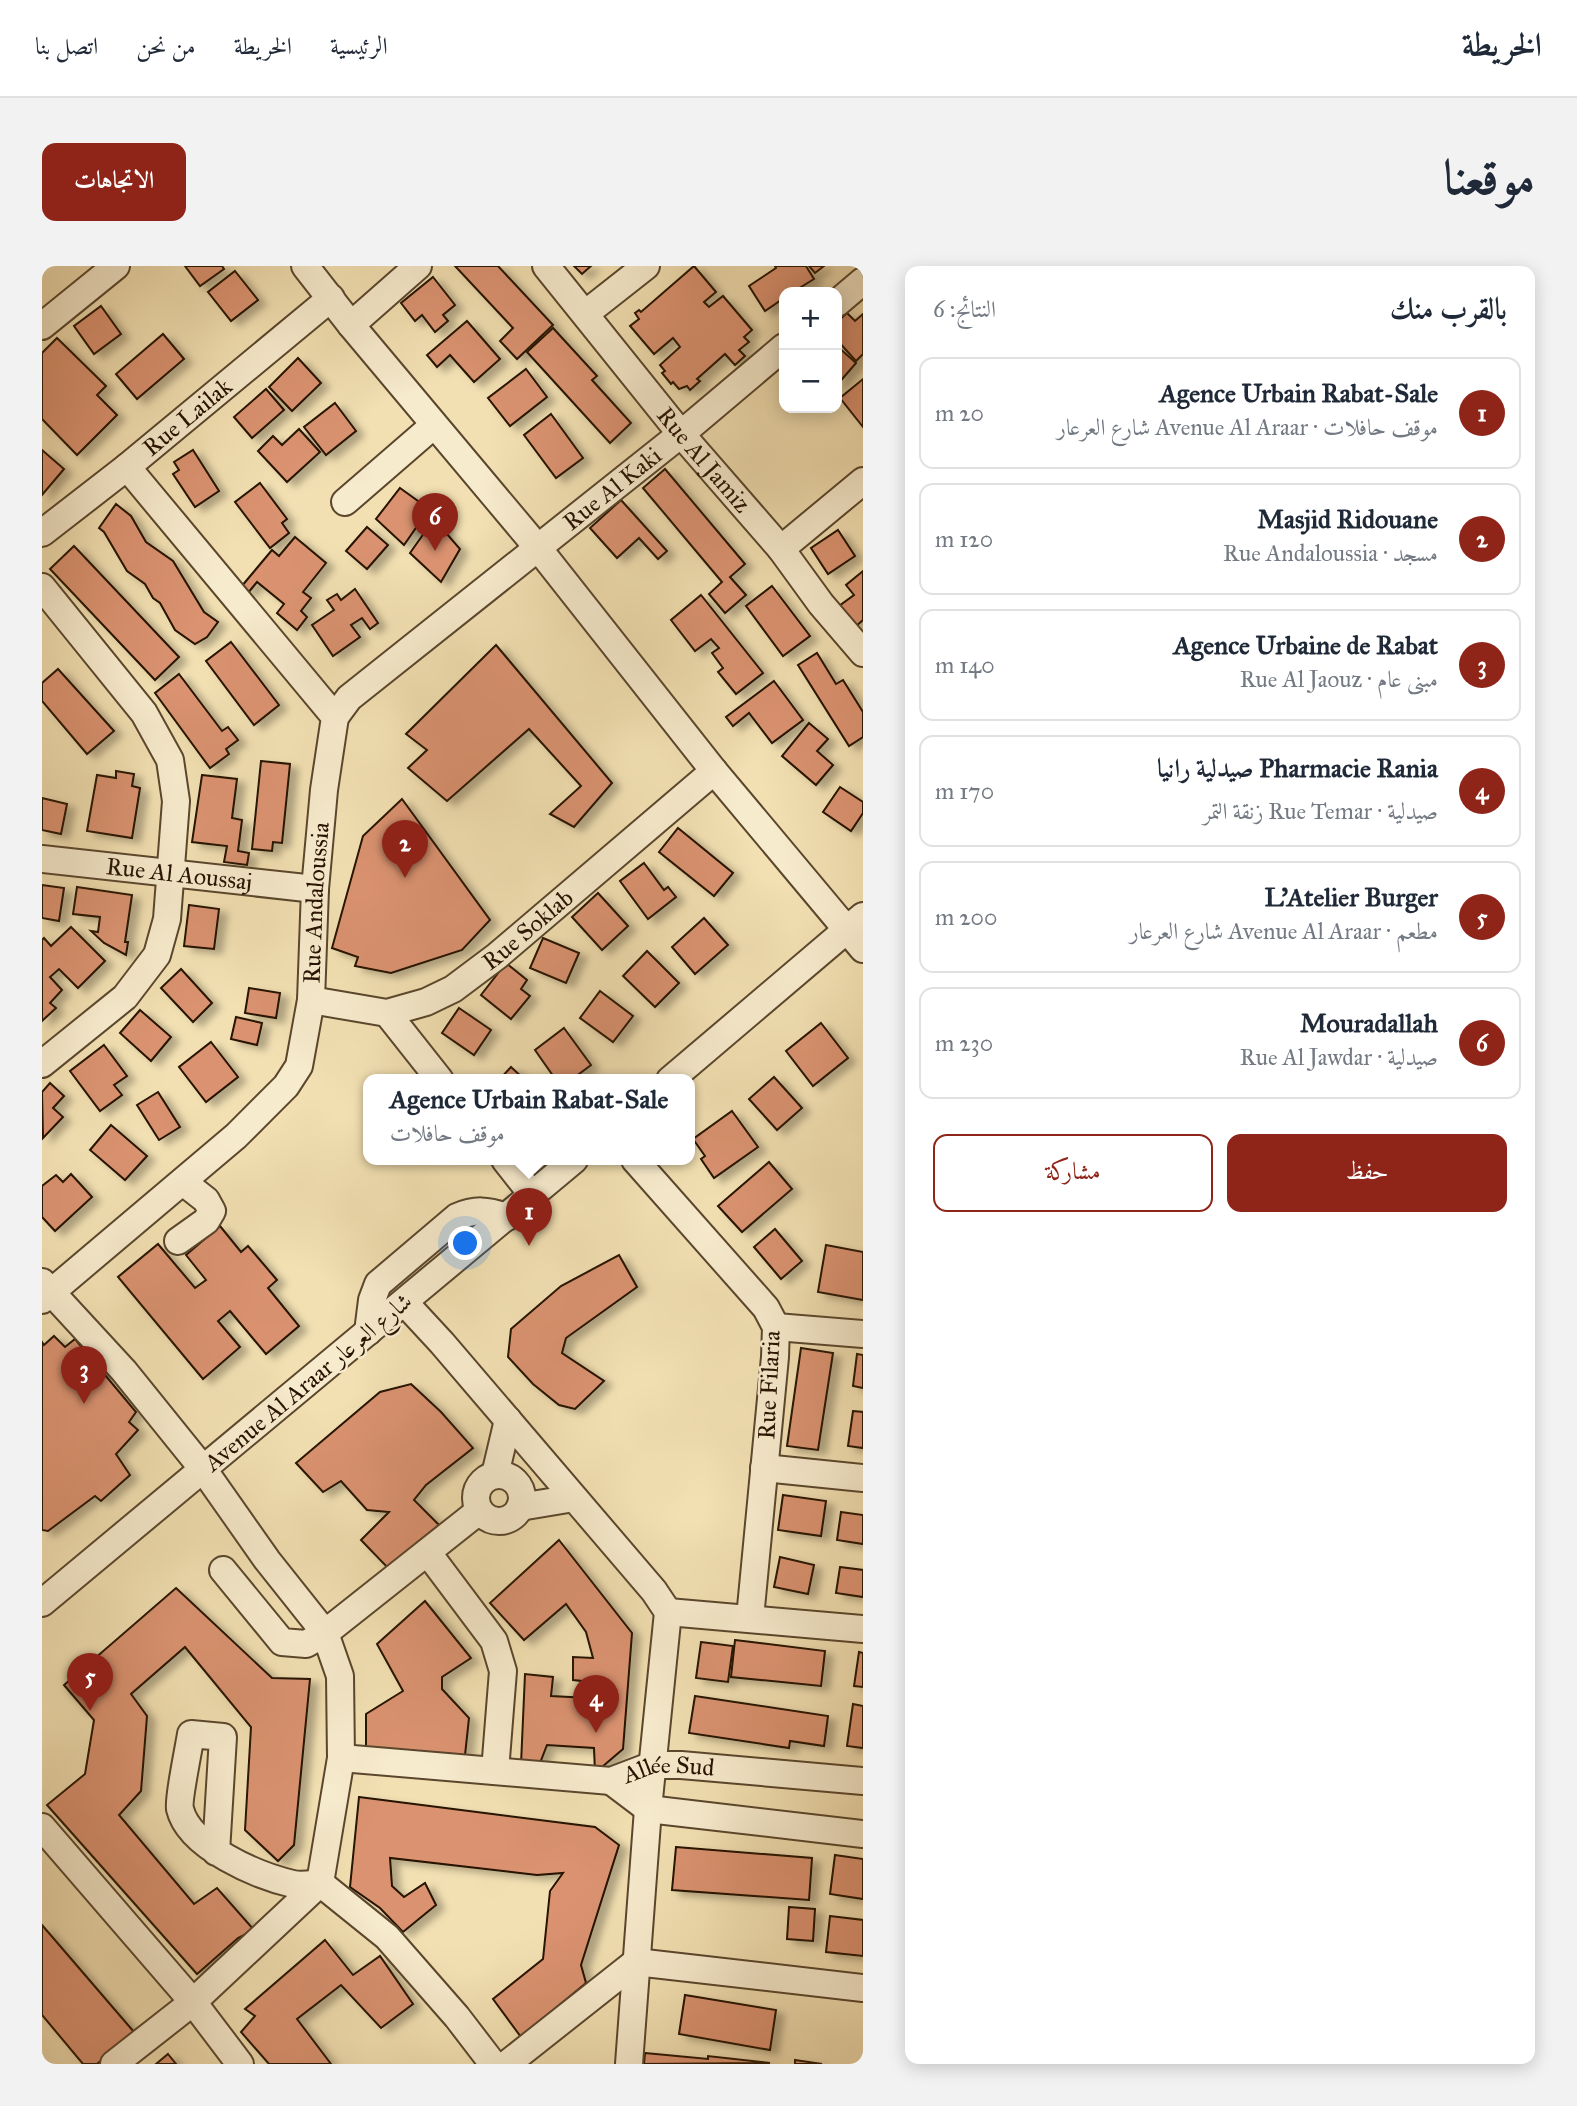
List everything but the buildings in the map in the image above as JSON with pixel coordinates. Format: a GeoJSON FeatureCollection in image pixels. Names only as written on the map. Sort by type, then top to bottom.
{"type":"FeatureCollection","features":[{"type":"Feature","properties":{"kind":"street"},"geometry":{"type":"LineString","coordinates":[[42,326],[116,266]]}},
{"type":"Feature","properties":{"kind":"street"},"geometry":{"type":"LineString","coordinates":[[351,325],[418,266]]}},
{"type":"Feature","properties":{"kind":"street","name":"Rue Al Jamiz"},"geometry":{"type":"LineString","coordinates":[[546,266],[681,434],[781,549],[821,604],[863,653]]}},
{"type":"Feature","properties":{"kind":"street"},"geometry":{"type":"LineString","coordinates":[[585,314],[646,266]]}},
{"type":"Feature","properties":{"kind":"street"},"geometry":{"type":"LineString","coordinates":[[314,269],[351,325],[538,548],[714,771],[857,931],[678,1074]]}},
{"type":"Feature","properties":{"kind":"street"},"geometry":{"type":"LineString","coordinates":[[842,299],[863,282]]}},
{"type":"Feature","properties":{"kind":"street","name":"Rue Lailak"},"geometry":{"type":"LineString","coordinates":[[42,533],[127,467],[331,298]]}},
{"type":"Feature","properties":{"kind":"street","name":"Rue Al Kaki"},"geometry":{"type":"LineString","coordinates":[[335,717],[349,698],[681,434],[780,350]]}},
{"type":"Feature","properties":{"kind":"street"},"geometry":{"type":"LineString","coordinates":[[345,502],[434,425]]}},
{"type":"Feature","properties":{"kind":"street"},"geometry":{"type":"LineString","coordinates":[[127,467],[335,717]]}},
{"type":"Feature","properties":{"kind":"street"},"geometry":{"type":"LineString","coordinates":[[781,549],[863,481]]}},
{"type":"Feature","properties":{"kind":"street"},"geometry":{"type":"LineString","coordinates":[[42,587],[144,713],[170,760],[176,801],[167,919],[157,955],[125,997],[42,1065]]}},
{"type":"Feature","properties":{"kind":"street","name":"Rue Andaloussia"},"geometry":{"type":"LineString","coordinates":[[45,1292],[183,1182],[236,1136],[286,1086],[299,1066],[311,1000],[315,889],[324,790],[335,717]]}},
{"type":"Feature","properties":{"kind":"street","name":"Rue Soklab"},"geometry":{"type":"LineString","coordinates":[[311,1000],[387,1013],[426,1002],[453,989],[497,956],[714,771]]}},
{"type":"Feature","properties":{"kind":"street","name":"Rue Al Aoussaj"},"geometry":{"type":"LineString","coordinates":[[42,859],[315,889]]}},
{"type":"Feature","properties":{"kind":"street"},"geometry":{"type":"LineString","coordinates":[[387,1013],[435,1074]]}},
{"type":"Feature","properties":{"kind":"street"},"geometry":{"type":"LineString","coordinates":[[509,1165],[532,1194]]}},
{"type":"Feature","properties":{"kind":"street","name":"Avenue Al Araar شارع العرعار"},"geometry":{"type":"LineString","coordinates":[[42,1603],[568,1165]]}},
{"type":"Feature","properties":{"kind":"street","name":"Rue Filaria"},"geometry":{"type":"LineString","coordinates":[[639,1165],[766,1308],[776,1327],[750,1618]]}},
{"type":"Feature","properties":{"kind":"street"},"geometry":{"type":"LineString","coordinates":[[178,1241],[206,1221],[212,1211],[206,1200],[183,1182]]}},
{"type":"Feature","properties":{"kind":"street"},"geometry":{"type":"LineString","coordinates":[[368,1332],[372,1300],[378,1284],[457,1217],[471,1211],[489,1211],[506,1217]]}},
{"type":"Feature","properties":{"kind":"street"},"geometry":{"type":"LineString","coordinates":[[45,1292],[124,1371],[203,1469],[267,1560],[325,1633],[340,1676],[341,1758],[320,1883],[193,2002],[114,2064]]}},
{"type":"Feature","properties":{"kind":"street"},"geometry":{"type":"LineString","coordinates":[[405,1303],[654,1591],[668,1612],[648,1809],[629,2064]]}},
{"type":"Feature","properties":{"kind":"street"},"geometry":{"type":"LineString","coordinates":[[776,1327],[863,1335]]}},
{"type":"Feature","properties":{"kind":"street"},"geometry":{"type":"LineString","coordinates":[[495,1475],[508,1420]]}},
{"type":"Feature","properties":{"kind":"street"},"geometry":{"type":"LineString","coordinates":[[764,1468],[863,1478]]}},
{"type":"Feature","properties":{"kind":"street"},"geometry":{"type":"LineString","coordinates":[[495,1475],[510,1478],[517,1483],[522,1499],[520,1507],[511,1518],[497,1521],[484,1516],[475,1497],[477,1489],[481,1483],[495,1475]]}},
{"type":"Feature","properties":{"kind":"street"},"geometry":{"type":"LineString","coordinates":[[520,1507],[574,1498]]}},
{"type":"Feature","properties":{"kind":"street"},"geometry":{"type":"LineString","coordinates":[[267,1560],[230,1578],[282,1642],[306,1644],[325,1633],[480,1511]]}},
{"type":"Feature","properties":{"kind":"street"},"geometry":{"type":"LineString","coordinates":[[428,1553],[494,1641],[500,1655],[503,1671],[495,1771]]}},
{"type":"Feature","properties":{"kind":"street"},"geometry":{"type":"LineString","coordinates":[[668,1612],[863,1629]]}},
{"type":"Feature","properties":{"kind":"street"},"geometry":{"type":"LineString","coordinates":[[341,1758],[611,1781]]}},
{"type":"Feature","properties":{"kind":"street","name":"Allée Sud"},"geometry":{"type":"LineString","coordinates":[[611,1781],[653,1765],[681,1765],[863,1781]]}},
{"type":"Feature","properties":{"kind":"street","name":"Allée Sud"},"geometry":{"type":"LineString","coordinates":[[611,1781],[648,1809],[863,1834]]}},
{"type":"Feature","properties":{"kind":"street"},"geometry":{"type":"LineString","coordinates":[[42,1827],[193,2002],[240,2064]]}},
{"type":"Feature","properties":{"kind":"street"},"geometry":{"type":"LineString","coordinates":[[216,1852],[243,1867],[296,1885],[320,1883],[387,1937],[457,2017],[492,2064]]}},
{"type":"Feature","properties":{"kind":"street"},"geometry":{"type":"LineString","coordinates":[[507,2064],[636,1962],[863,1988]]}},
{"type":"Feature","properties":{"kind":"place","name":"Mouradallah"},"geometry":{"type":"Point","coordinates":[435,551]}},
{"type":"Feature","properties":{"kind":"place","name":"Masjid Ridouane"},"geometry":{"type":"Point","coordinates":[405,878]}},
{"type":"Feature","properties":{"kind":"place","name":"Agence Urbain Rabat-Sale"},"geometry":{"type":"Point","coordinates":[529,1246]}},
{"type":"Feature","properties":{"kind":"place","name":"Agence Urbaine de Rabat"},"geometry":{"type":"Point","coordinates":[84,1404]}},
{"type":"Feature","properties":{"kind":"place","name":"L'Atelier Burger"},"geometry":{"type":"Point","coordinates":[90,1711]}},
{"type":"Feature","properties":{"kind":"place","name":"Pharmacie Rania صيدلية رانيا"},"geometry":{"type":"Point","coordinates":[596,1733]}}]}
